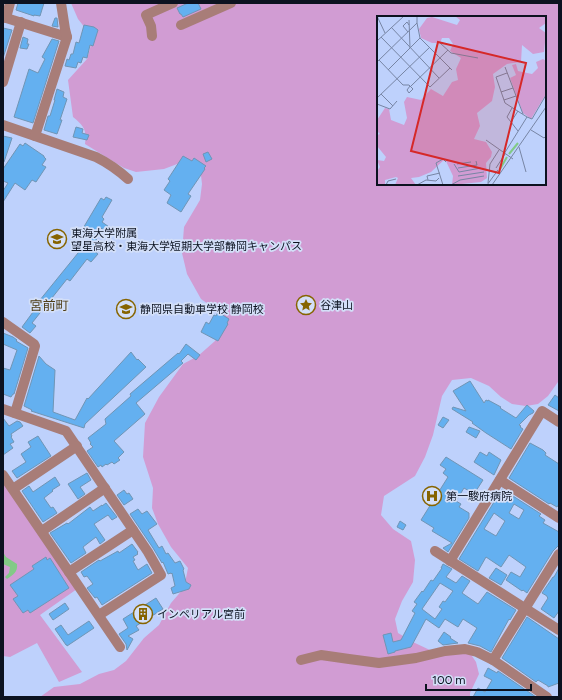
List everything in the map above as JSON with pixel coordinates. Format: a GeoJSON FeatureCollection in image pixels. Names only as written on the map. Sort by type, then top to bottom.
{"type":"FeatureCollection","features":[{"type":"Feature","properties":{"kind":"street"},"geometry":{"type":"LineString","coordinates":[[10,3],[4,17],[67,37]]}},
{"type":"Feature","properties":{"kind":"street"},"geometry":{"type":"LineString","coordinates":[[35,136],[67,37],[62,3]]}},
{"type":"Feature","properties":{"kind":"street"},"geometry":{"type":"LineString","coordinates":[[152,36],[151,26],[146,15],[173,3]]}},
{"type":"Feature","properties":{"kind":"street"},"geometry":{"type":"LineString","coordinates":[[181,25],[212,7],[231,3]]}},
{"type":"Feature","properties":{"kind":"street"},"geometry":{"type":"LineString","coordinates":[[3,82],[21,22]]}},
{"type":"Feature","properties":{"kind":"street"},"geometry":{"type":"LineString","coordinates":[[3,125],[96,157],[112,165],[128,179]]}},
{"type":"Feature","properties":{"kind":"street"},"geometry":{"type":"LineString","coordinates":[[3,322],[35,346],[15,413]]}},
{"type":"Feature","properties":{"kind":"street"},"geometry":{"type":"LineString","coordinates":[[3,409],[66,430],[133,530],[161,575],[98,615]]}},
{"type":"Feature","properties":{"kind":"street"},"geometry":{"type":"LineString","coordinates":[[450,561],[542,411],[559,422]]}},
{"type":"Feature","properties":{"kind":"street"},"geometry":{"type":"LineString","coordinates":[[13,489],[77,446]]}},
{"type":"Feature","properties":{"kind":"street"},"geometry":{"type":"LineString","coordinates":[[3,475],[120,647]]}},
{"type":"Feature","properties":{"kind":"street"},"geometry":{"type":"LineString","coordinates":[[500,480],[559,518]]}},
{"type":"Feature","properties":{"kind":"street"},"geometry":{"type":"LineString","coordinates":[[42,531],[105,488]]}},
{"type":"Feature","properties":{"kind":"street"},"geometry":{"type":"LineString","coordinates":[[69,572],[133,530]]}},
{"type":"Feature","properties":{"kind":"street"},"geometry":{"type":"LineString","coordinates":[[435,551],[559,630]]}},
{"type":"Feature","properties":{"kind":"street"},"geometry":{"type":"LineString","coordinates":[[492,660],[559,554]]}},
{"type":"Feature","properties":{"kind":"street"},"geometry":{"type":"LineString","coordinates":[[300,660],[321,655],[379,663],[465,649],[477,652],[492,660],[547,697]]}},
{"type":"Feature","properties":{"kind":"shaded area"},"geometry":{"type":"Polygon","coordinates":[[[71,3],[559,3],[558,382],[548,396],[538,404],[526,406],[512,404],[501,397],[489,386],[471,378],[452,380],[442,396],[433,435],[425,457],[415,476],[384,496],[381,515],[393,529],[411,541],[415,560],[413,582],[402,601],[395,619],[398,633],[432,651],[470,653],[476,662],[479,674],[470,693],[470,697],[40,697],[54,687],[80,684],[99,674],[114,670],[126,661],[144,638],[159,625],[171,603],[184,588],[188,568],[171,547],[158,524],[152,508],[153,488],[143,457],[145,423],[159,397],[183,364],[198,356],[215,341],[222,327],[219,316],[211,306],[201,299],[187,274],[182,253],[184,227],[200,200],[202,184],[200,167],[185,161],[164,169],[136,172],[124,168],[85,144],[86,135],[84,129],[73,117],[68,80],[87,59],[93,38],[78,19],[71,3]]]}},
{"type":"Feature","properties":{"kind":"shaded area"},"geometry":{"type":"Polygon","coordinates":[[[3,481],[77,589],[40,615],[82,672],[59,682],[37,643],[10,657],[3,656],[3,481]]]}},
{"type":"Feature","properties":{"kind":"shaded area"},"geometry":{"type":"Polygon","coordinates":[[[3,552],[6,557],[17,564],[16,571],[7,579],[5,577],[9,573],[10,567],[3,564],[3,552]]]}},
{"type":"Feature","properties":{"kind":"building"},"geometry":{"type":"Polygon","coordinates":[[[18,3],[44,3],[40,16],[34,16],[16,10],[18,3]]]}},
{"type":"Feature","properties":{"kind":"building"},"geometry":{"type":"Polygon","coordinates":[[[188,3],[198,3],[201,9],[183,17],[177,8],[188,3]]]}},
{"type":"Feature","properties":{"kind":"building"},"geometry":{"type":"Polygon","coordinates":[[[55,18],[57,18],[58,27],[52,26],[55,18]]]}},
{"type":"Feature","properties":{"kind":"building"},"geometry":{"type":"Polygon","coordinates":[[[84,25],[94,27],[98,30],[93,46],[90,45],[87,58],[83,57],[81,63],[78,62],[76,68],[65,66],[67,59],[69,60],[71,54],[73,54],[76,42],[79,43],[84,25]]]}},
{"type":"Feature","properties":{"kind":"building"},"geometry":{"type":"Polygon","coordinates":[[[3,28],[12,30],[3,58],[3,28]]]}},
{"type":"Feature","properties":{"kind":"building"},"geometry":{"type":"Polygon","coordinates":[[[23,37],[28,39],[27,44],[29,44],[27,49],[20,48],[23,37]]]}},
{"type":"Feature","properties":{"kind":"building"},"geometry":{"type":"Polygon","coordinates":[[[52,39],[59,41],[33,123],[14,117],[29,69],[38,73],[45,59],[42,57],[52,39]]]}},
{"type":"Feature","properties":{"kind":"building"},"geometry":{"type":"Polygon","coordinates":[[[57,89],[64,92],[63,97],[67,99],[57,134],[44,130],[48,116],[50,116],[57,89]]]}},
{"type":"Feature","properties":{"kind":"building"},"geometry":{"type":"Polygon","coordinates":[[[76,127],[83,129],[82,133],[89,135],[87,140],[73,137],[76,127]]]}},
{"type":"Feature","properties":{"kind":"building"},"geometry":{"type":"Polygon","coordinates":[[[3,136],[12,138],[4,162],[3,161],[3,136]]]}},
{"type":"Feature","properties":{"kind":"building"},"geometry":{"type":"Polygon","coordinates":[[[25,143],[44,156],[46,159],[42,165],[46,167],[36,182],[32,180],[25,190],[15,183],[3,202],[3,191],[8,183],[3,181],[3,169],[20,144],[23,146],[25,143]]]}},
{"type":"Feature","properties":{"kind":"building"},"geometry":{"type":"Polygon","coordinates":[[[208,152],[212,159],[206,162],[203,154],[208,152]]]}},
{"type":"Feature","properties":{"kind":"building"},"geometry":{"type":"Polygon","coordinates":[[[183,156],[192,161],[194,158],[206,166],[188,194],[191,196],[181,212],[167,203],[171,195],[164,190],[170,181],[168,179],[183,156]]]}},
{"type":"Feature","properties":{"kind":"building"},"geometry":{"type":"Polygon","coordinates":[[[106,197],[112,200],[102,217],[104,219],[102,222],[112,229],[109,233],[99,227],[93,236],[100,243],[94,251],[98,254],[91,262],[87,259],[70,281],[67,279],[32,323],[36,326],[30,333],[22,327],[33,312],[31,311],[91,237],[82,230],[101,198],[104,200],[106,197]]]}},
{"type":"Feature","properties":{"kind":"building"},"geometry":{"type":"Polygon","coordinates":[[[218,312],[229,319],[228,324],[218,341],[201,332],[206,322],[209,324],[214,315],[216,316],[218,312]]]}},
{"type":"Feature","properties":{"kind":"building"},"geometry":{"type":"Polygon","coordinates":[[[3,333],[13,337],[17,340],[16,341],[28,348],[14,394],[11,397],[3,394],[3,368],[10,370],[17,350],[3,344],[3,333]]]}},
{"type":"Feature","properties":{"kind":"building"},"geometry":{"type":"Polygon","coordinates":[[[186,344],[200,355],[196,360],[188,354],[181,361],[183,363],[136,403],[145,414],[114,441],[124,452],[118,458],[120,460],[114,464],[112,462],[102,467],[101,465],[98,467],[87,451],[93,447],[88,438],[106,424],[105,419],[131,396],[130,394],[178,353],[179,354],[186,344]]]}},
{"type":"Feature","properties":{"kind":"building"},"geometry":{"type":"Polygon","coordinates":[[[131,352],[137,360],[138,359],[146,367],[85,424],[84,428],[31,411],[32,410],[24,406],[39,356],[46,364],[55,370],[53,412],[75,420],[87,398],[88,399],[131,352]]]}},
{"type":"Feature","properties":{"kind":"building"},"geometry":{"type":"Polygon","coordinates":[[[470,381],[484,403],[488,400],[516,418],[527,405],[534,411],[519,425],[523,429],[511,449],[452,409],[453,407],[466,411],[453,391],[470,381]]]}},
{"type":"Feature","properties":{"kind":"building"},"geometry":{"type":"Polygon","coordinates":[[[555,395],[559,398],[559,411],[548,405],[555,395]]]}},
{"type":"Feature","properties":{"kind":"building"},"geometry":{"type":"Polygon","coordinates":[[[443,417],[449,420],[443,428],[438,425],[443,417]]]}},
{"type":"Feature","properties":{"kind":"building"},"geometry":{"type":"Polygon","coordinates":[[[3,418],[9,426],[17,421],[23,426],[11,434],[14,442],[10,444],[13,448],[3,455],[3,418]]]}},
{"type":"Feature","properties":{"kind":"building"},"geometry":{"type":"Polygon","coordinates":[[[469,427],[480,431],[476,438],[466,432],[469,427]]]}},
{"type":"Feature","properties":{"kind":"building"},"geometry":{"type":"Polygon","coordinates":[[[38,436],[51,456],[17,478],[12,471],[26,462],[21,454],[31,447],[28,442],[38,436]]]}},
{"type":"Feature","properties":{"kind":"building"},"geometry":{"type":"Polygon","coordinates":[[[530,443],[543,450],[546,453],[545,455],[559,464],[559,504],[557,507],[550,503],[549,504],[509,478],[530,443]]]}},
{"type":"Feature","properties":{"kind":"building"},"geometry":{"type":"Polygon","coordinates":[[[480,452],[487,456],[489,452],[501,460],[494,475],[474,462],[480,452]]]}},
{"type":"Feature","properties":{"kind":"building"},"geometry":{"type":"Polygon","coordinates":[[[446,457],[483,480],[474,494],[464,488],[456,501],[461,504],[459,507],[469,513],[469,518],[448,552],[443,548],[452,543],[432,531],[434,528],[421,520],[448,477],[443,473],[446,469],[440,465],[446,457]]]}},
{"type":"Feature","properties":{"kind":"building"},"geometry":{"type":"Polygon","coordinates":[[[87,473],[91,480],[80,487],[85,494],[78,499],[68,484],[87,473]]]}},
{"type":"Feature","properties":{"kind":"building"},"geometry":{"type":"Polygon","coordinates":[[[55,477],[60,485],[44,498],[51,508],[53,507],[57,513],[43,522],[22,491],[29,486],[33,492],[55,477]]]}},
{"type":"Feature","properties":{"kind":"building"},"geometry":{"type":"Polygon","coordinates":[[[502,489],[541,514],[539,516],[545,520],[543,523],[559,532],[559,545],[553,551],[527,593],[506,580],[511,572],[520,577],[526,567],[509,555],[501,567],[486,557],[478,571],[459,559],[502,489]],[[514,504],[509,513],[519,519],[524,510],[514,504]],[[494,513],[484,529],[496,536],[505,521],[494,513]]]}},
{"type":"Feature","properties":{"kind":"building"},"geometry":{"type":"Polygon","coordinates":[[[124,490],[127,494],[129,493],[133,499],[124,505],[117,495],[124,490]]]}},
{"type":"Feature","properties":{"kind":"building"},"geometry":{"type":"Polygon","coordinates":[[[106,503],[117,517],[112,520],[108,515],[94,524],[105,540],[100,544],[96,537],[83,547],[86,553],[71,563],[50,533],[67,523],[68,524],[90,507],[93,511],[106,503]]]}},
{"type":"Feature","properties":{"kind":"building"},"geometry":{"type":"Polygon","coordinates":[[[138,509],[142,514],[147,511],[157,524],[148,530],[159,548],[162,546],[166,554],[168,553],[175,563],[180,561],[184,569],[186,582],[191,585],[189,589],[173,594],[171,588],[175,586],[172,573],[168,574],[163,562],[162,563],[130,514],[138,509]]]}},
{"type":"Feature","properties":{"kind":"building"},"geometry":{"type":"Polygon","coordinates":[[[400,521],[406,525],[403,530],[397,527],[400,521]]]}},
{"type":"Feature","properties":{"kind":"building"},"geometry":{"type":"Polygon","coordinates":[[[132,544],[138,552],[138,554],[133,557],[135,560],[133,561],[138,570],[147,564],[152,573],[102,605],[97,597],[95,598],[87,588],[93,584],[87,576],[84,577],[81,572],[99,560],[100,561],[118,551],[119,553],[132,544]]]}},
{"type":"Feature","properties":{"kind":"building"},"geometry":{"type":"Polygon","coordinates":[[[46,557],[47,560],[50,558],[69,588],[30,613],[28,610],[23,613],[13,599],[18,596],[10,585],[34,569],[32,566],[46,557]]]}},
{"type":"Feature","properties":{"kind":"building"},"geometry":{"type":"Polygon","coordinates":[[[443,564],[452,569],[446,577],[456,583],[462,576],[470,581],[462,593],[478,604],[487,592],[516,610],[510,620],[509,619],[491,652],[480,646],[468,643],[477,628],[463,619],[458,627],[445,619],[439,628],[426,619],[411,647],[388,654],[383,635],[391,633],[393,642],[401,640],[415,613],[412,611],[417,604],[414,602],[431,580],[433,581],[443,564]],[[440,583],[422,609],[435,619],[442,609],[439,607],[443,601],[445,602],[453,591],[440,583]]]}},
{"type":"Feature","properties":{"kind":"building"},"geometry":{"type":"Polygon","coordinates":[[[496,568],[507,575],[501,585],[489,578],[496,568]]]}},
{"type":"Feature","properties":{"kind":"building"},"geometry":{"type":"Polygon","coordinates":[[[559,568],[559,611],[554,618],[541,609],[548,598],[542,593],[559,568]]]}},
{"type":"Feature","properties":{"kind":"building","name":"インペリアル宮前"},"geometry":{"type":"Polygon","coordinates":[[[156,598],[163,609],[136,626],[139,630],[128,636],[133,639],[127,650],[126,644],[119,634],[128,628],[123,619],[156,598]]]}},
{"type":"Feature","properties":{"kind":"building"},"geometry":{"type":"Polygon","coordinates":[[[65,603],[69,609],[53,620],[49,614],[65,603]]]}},
{"type":"Feature","properties":{"kind":"building"},"geometry":{"type":"Polygon","coordinates":[[[527,617],[559,639],[559,683],[548,687],[538,680],[536,682],[502,658],[527,617]]]}},
{"type":"Feature","properties":{"kind":"building"},"geometry":{"type":"Polygon","coordinates":[[[89,621],[94,628],[67,646],[55,629],[61,625],[68,635],[89,621]]]}},
{"type":"Feature","properties":{"kind":"building"},"geometry":{"type":"Polygon","coordinates":[[[444,632],[458,643],[443,645],[438,641],[444,632]]]}},
{"type":"Feature","properties":{"kind":"building"},"geometry":{"type":"Polygon","coordinates":[[[488,668],[497,673],[498,671],[536,697],[473,697],[478,688],[485,692],[492,680],[484,676],[488,668]]]}},
{"type":"Feature","properties":{"kind":"place","name":"東海大学附属 望星高校・東海大学短期大学部静岡キャンパス"},"geometry":{"type":"Point","coordinates":[57,239]}},
{"type":"Feature","properties":{"kind":"place","name":"谷津山"},"geometry":{"type":"Point","coordinates":[306,305]}},
{"type":"Feature","properties":{"kind":"place","name":"静岡県自動車学校 静岡校"},"geometry":{"type":"Point","coordinates":[126,309]}},
{"type":"Feature","properties":{"kind":"place","name":"第一駿府病院"},"geometry":{"type":"Point","coordinates":[432,496]}},
{"type":"Feature","properties":{"kind":"place","name":"インペリアル宮前"},"geometry":{"type":"Point","coordinates":[143,614]}},
{"type":"Feature","properties":{"kind":"district","name":"宮前町"},"geometry":{"type":"Point","coordinates":[49,305]}}]}
